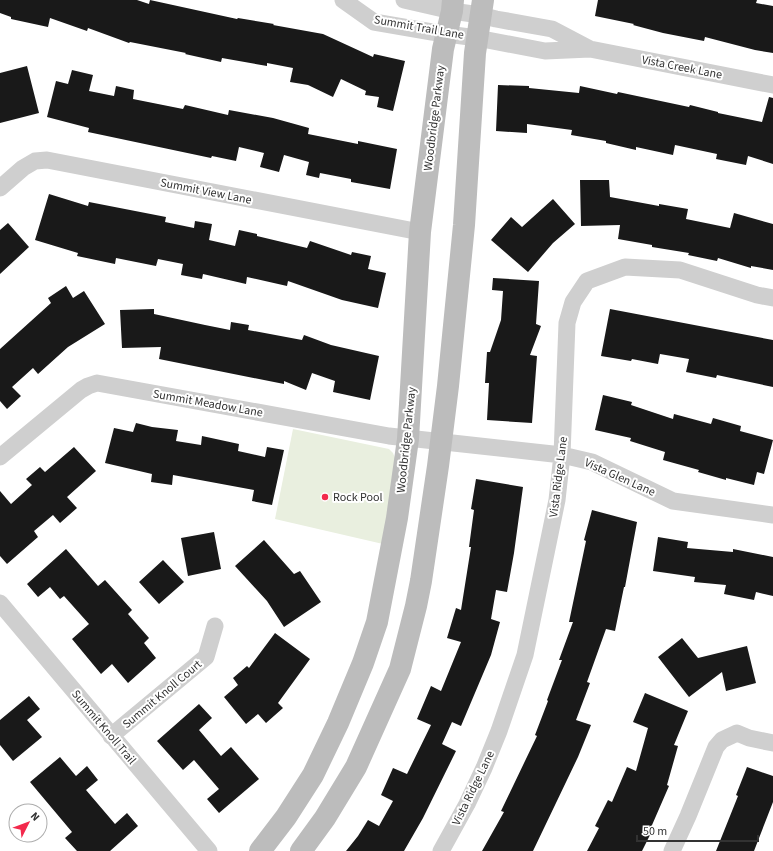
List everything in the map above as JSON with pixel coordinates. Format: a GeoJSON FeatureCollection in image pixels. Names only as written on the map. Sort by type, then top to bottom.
{"type":"FeatureCollection","features":[{"type":"Feature","properties":{"kind":"main road","name":"Woodbridge Parkway"},"geometry":{"type":"LineString","coordinates":[[260,851],[286,817],[313,775],[338,723],[363,663],[377,622],[397,518],[408,439],[420,232],[443,49],[452,6]]}},
{"type":"Feature","properties":{"kind":"main road"},"geometry":{"type":"LineString","coordinates":[[301,851],[325,818],[356,767],[400,670],[422,581],[441,443],[464,224],[477,38],[482,7]]}},
{"type":"Feature","properties":{"kind":"street","name":"Summit Trail Lane"},"geometry":{"type":"LineString","coordinates":[[343,0],[374,22],[477,38]]}},
{"type":"Feature","properties":{"kind":"street","name":"Summit Trail Lane"},"geometry":{"type":"LineString","coordinates":[[404,0],[452,6],[482,7]]}},
{"type":"Feature","properties":{"kind":"street","name":"Vista Creek Lane"},"geometry":{"type":"LineString","coordinates":[[482,7],[496,19],[552,29],[590,49]]}},
{"type":"Feature","properties":{"kind":"street","name":"Vista Creek Lane"},"geometry":{"type":"LineString","coordinates":[[477,38],[545,51],[590,49],[773,84]]}},
{"type":"Feature","properties":{"kind":"street","name":"Summit View Lane"},"geometry":{"type":"LineString","coordinates":[[0,188],[23,168],[35,161],[47,160],[420,232]]}},
{"type":"Feature","properties":{"kind":"street","name":"Vista Ridge Lane"},"geometry":{"type":"LineString","coordinates":[[441,851],[467,804],[500,731],[525,655],[556,500],[562,455],[567,322],[573,302],[587,280],[626,267],[680,270],[757,295],[773,298]]}},
{"type":"Feature","properties":{"kind":"street","name":"Summit Meadow Lane"},"geometry":{"type":"LineString","coordinates":[[0,457],[70,399],[88,386],[96,383],[389,436],[441,443]]}},
{"type":"Feature","properties":{"kind":"street","name":"Vista Glen Lane"},"geometry":{"type":"LineString","coordinates":[[441,443],[562,455],[592,462],[673,501],[773,515]]}},
{"type":"Feature","properties":{"kind":"street","name":"Summit Knoll Trail"},"geometry":{"type":"LineString","coordinates":[[0,603],[209,851]]}},
{"type":"Feature","properties":{"kind":"street","name":"Summit Knoll Court"},"geometry":{"type":"LineString","coordinates":[[111,736],[206,657],[215,626]]}},
{"type":"Feature","properties":{"kind":"street"},"geometry":{"type":"LineString","coordinates":[[672,851],[716,747],[722,740],[737,733],[749,738],[773,743]]}},
{"type":"Feature","properties":{"kind":"green space"},"geometry":{"type":"Polygon","coordinates":[[[293,429],[389,449],[393,453],[397,463],[383,544],[275,519],[293,429]]]}},
{"type":"Feature","properties":{"kind":"building"},"geometry":{"type":"Polygon","coordinates":[[[0,0],[137,0],[149,4],[150,0],[237,19],[274,24],[273,25],[323,34],[373,57],[374,54],[405,61],[393,111],[377,107],[379,97],[365,95],[366,91],[341,79],[333,97],[308,85],[290,82],[293,68],[267,63],[267,66],[222,58],[221,62],[185,54],[186,53],[129,43],[88,28],[87,31],[50,18],[48,27],[11,19],[11,17],[0,13],[0,0]]]}},
{"type":"Feature","properties":{"kind":"building"},"geometry":{"type":"Polygon","coordinates":[[[598,0],[757,0],[756,3],[773,6],[773,53],[755,50],[705,37],[704,41],[663,33],[633,25],[634,24],[595,16],[598,0]]]}},
{"type":"Feature","properties":{"kind":"building"},"geometry":{"type":"Polygon","coordinates":[[[27,66],[39,113],[0,123],[0,73],[27,66]]]}},
{"type":"Feature","properties":{"kind":"building"},"geometry":{"type":"Polygon","coordinates":[[[72,70],[93,75],[89,91],[114,96],[116,86],[134,90],[133,99],[183,109],[185,105],[228,115],[229,110],[273,118],[309,128],[308,134],[358,144],[358,141],[397,149],[390,189],[351,182],[351,179],[320,173],[319,178],[306,175],[309,162],[284,155],[279,172],[260,167],[264,153],[239,147],[236,161],[212,156],[211,158],[88,132],[89,128],[47,117],[56,81],[68,84],[72,70]]]}},
{"type":"Feature","properties":{"kind":"building"},"geometry":{"type":"Polygon","coordinates":[[[498,85],[529,86],[529,88],[579,93],[580,86],[617,94],[618,92],[689,107],[690,105],[718,113],[762,122],[769,97],[773,98],[773,164],[748,156],[746,165],[716,159],[717,154],[675,145],[673,155],[636,147],[636,150],[606,143],[606,141],[571,135],[572,130],[527,124],[527,133],[496,131],[498,85]]]}},
{"type":"Feature","properties":{"kind":"building"},"geometry":{"type":"Polygon","coordinates":[[[580,180],[609,180],[610,197],[659,206],[659,204],[688,209],[686,219],[730,228],[734,213],[773,224],[773,270],[751,266],[751,268],[718,258],[717,261],[688,255],[689,253],[652,247],[652,245],[618,239],[620,225],[581,226],[580,180]]]}},
{"type":"Feature","properties":{"kind":"building"},"geometry":{"type":"Polygon","coordinates":[[[49,194],[88,206],[89,202],[166,217],[165,222],[194,228],[195,221],[212,224],[209,240],[235,246],[239,230],[307,248],[310,241],[351,255],[352,252],[371,256],[368,269],[386,273],[378,308],[342,300],[288,281],[287,286],[247,277],[246,284],[203,274],[202,279],[181,275],[183,264],[158,259],[156,266],[116,258],[115,264],[77,256],[78,253],[35,240],[49,194]]]}},
{"type":"Feature","properties":{"kind":"building"},"geometry":{"type":"Polygon","coordinates":[[[553,199],[575,224],[553,243],[528,272],[491,240],[511,217],[522,227],[553,199]]]}},
{"type":"Feature","properties":{"kind":"building"},"geometry":{"type":"Polygon","coordinates":[[[8,223],[29,247],[0,274],[0,230],[8,223]]]}},
{"type":"Feature","properties":{"kind":"building"},"geometry":{"type":"Polygon","coordinates":[[[493,278],[539,281],[536,324],[541,326],[530,355],[537,356],[532,423],[487,420],[489,383],[485,383],[487,352],[490,352],[501,320],[503,291],[492,290],[493,278]]]}},
{"type":"Feature","properties":{"kind":"building"},"geometry":{"type":"Polygon","coordinates":[[[66,286],[73,298],[84,291],[105,324],[68,347],[38,374],[33,368],[12,387],[21,396],[7,409],[0,401],[0,349],[51,303],[48,298],[66,286]]]}},
{"type":"Feature","properties":{"kind":"building"},"geometry":{"type":"Polygon","coordinates":[[[154,309],[154,314],[205,325],[230,330],[231,322],[249,325],[248,330],[302,340],[304,335],[331,345],[379,356],[370,400],[333,392],[335,381],[312,373],[306,390],[284,381],[284,384],[159,359],[161,347],[122,348],[120,310],[154,309]]]}},
{"type":"Feature","properties":{"kind":"building"},"geometry":{"type":"Polygon","coordinates":[[[610,309],[773,340],[773,387],[717,375],[716,378],[686,372],[689,359],[660,354],[658,364],[632,359],[631,361],[601,356],[610,309]]]}},
{"type":"Feature","properties":{"kind":"building"},"geometry":{"type":"Polygon","coordinates":[[[603,395],[632,402],[631,405],[673,419],[674,414],[711,424],[713,418],[741,426],[740,431],[773,440],[764,474],[757,472],[754,485],[726,478],[726,480],[698,472],[699,470],[663,460],[665,452],[630,441],[631,438],[595,430],[603,395]]]}},
{"type":"Feature","properties":{"kind":"building"},"geometry":{"type":"Polygon","coordinates":[[[136,423],[152,427],[178,430],[176,441],[201,445],[202,436],[239,444],[238,451],[265,457],[267,447],[284,450],[272,505],[252,501],[254,490],[173,475],[172,485],[151,482],[152,474],[105,463],[114,428],[133,432],[136,423]]]}},
{"type":"Feature","properties":{"kind":"building"},"geometry":{"type":"Polygon","coordinates":[[[74,447],[96,471],[67,497],[77,508],[60,523],[53,515],[34,531],[38,537],[7,564],[0,556],[0,491],[11,504],[32,485],[26,479],[40,467],[45,472],[74,447]]]}},
{"type":"Feature","properties":{"kind":"building"},"geometry":{"type":"Polygon","coordinates":[[[476,479],[523,487],[507,592],[496,590],[491,619],[500,622],[491,655],[461,726],[452,722],[442,744],[456,751],[423,818],[404,851],[346,851],[368,820],[379,826],[393,801],[381,795],[393,768],[407,774],[431,725],[417,719],[431,686],[441,691],[461,642],[447,638],[456,608],[461,610],[471,547],[469,547],[474,510],[471,509],[476,479]]]}},
{"type":"Feature","properties":{"kind":"building"},"geometry":{"type":"Polygon","coordinates":[[[592,510],[637,522],[615,631],[606,629],[587,682],[590,683],[576,720],[591,725],[578,757],[533,851],[482,851],[504,812],[501,811],[537,736],[535,735],[562,660],[559,660],[573,622],[569,622],[586,541],[584,540],[592,510]]]}},
{"type":"Feature","properties":{"kind":"building"},"geometry":{"type":"Polygon","coordinates":[[[214,532],[221,569],[188,576],[181,538],[214,532]]]}},
{"type":"Feature","properties":{"kind":"building"},"geometry":{"type":"Polygon","coordinates":[[[658,537],[688,542],[687,548],[733,552],[733,549],[773,557],[773,596],[756,592],[754,600],[724,594],[726,585],[694,582],[695,577],[653,571],[658,537]]]}},
{"type":"Feature","properties":{"kind":"building"},"geometry":{"type":"Polygon","coordinates":[[[264,540],[294,574],[300,571],[321,602],[284,627],[267,601],[235,566],[264,540]]]}},
{"type":"Feature","properties":{"kind":"building"},"geometry":{"type":"Polygon","coordinates":[[[66,549],[98,586],[105,580],[132,610],[128,614],[149,638],[144,643],[156,658],[128,683],[112,664],[101,674],[72,639],[89,624],[64,596],[60,599],[50,587],[38,597],[27,584],[66,549]]]}},
{"type":"Feature","properties":{"kind":"building"},"geometry":{"type":"Polygon","coordinates":[[[163,560],[184,582],[159,604],[139,582],[163,560]]]}},
{"type":"Feature","properties":{"kind":"building"},"geometry":{"type":"Polygon","coordinates":[[[275,633],[310,659],[278,703],[283,708],[266,723],[258,714],[246,724],[224,697],[238,685],[233,678],[247,666],[249,668],[275,633]]]}},
{"type":"Feature","properties":{"kind":"building"},"geometry":{"type":"Polygon","coordinates":[[[682,638],[698,658],[747,646],[756,683],[726,691],[722,672],[689,697],[658,657],[682,638]]]}},
{"type":"Feature","properties":{"kind":"building"},"geometry":{"type":"Polygon","coordinates":[[[645,693],[688,711],[674,745],[678,746],[667,785],[669,786],[649,832],[651,833],[642,851],[587,851],[599,828],[595,826],[608,800],[612,802],[627,767],[636,771],[648,728],[633,722],[645,693]]]}},
{"type":"Feature","properties":{"kind":"building"},"geometry":{"type":"Polygon","coordinates":[[[29,696],[40,709],[27,720],[42,737],[13,761],[0,745],[0,720],[29,696]]]}},
{"type":"Feature","properties":{"kind":"building"},"geometry":{"type":"Polygon","coordinates":[[[199,704],[212,718],[199,730],[221,756],[231,747],[259,779],[219,813],[207,799],[219,789],[194,760],[183,770],[157,741],[199,704]]]}},
{"type":"Feature","properties":{"kind":"building"},"geometry":{"type":"Polygon","coordinates":[[[60,757],[76,776],[87,766],[98,780],[86,790],[115,824],[127,813],[138,826],[110,851],[77,851],[65,838],[72,832],[30,782],[60,757]]]}},
{"type":"Feature","properties":{"kind":"building"},"geometry":{"type":"Polygon","coordinates":[[[747,767],[773,776],[773,802],[754,851],[716,851],[738,796],[736,795],[747,767]]]}},
{"type":"Feature","properties":{"kind":"place","name":"Rock Pool"},"geometry":{"type":"Point","coordinates":[325,497]}}]}
